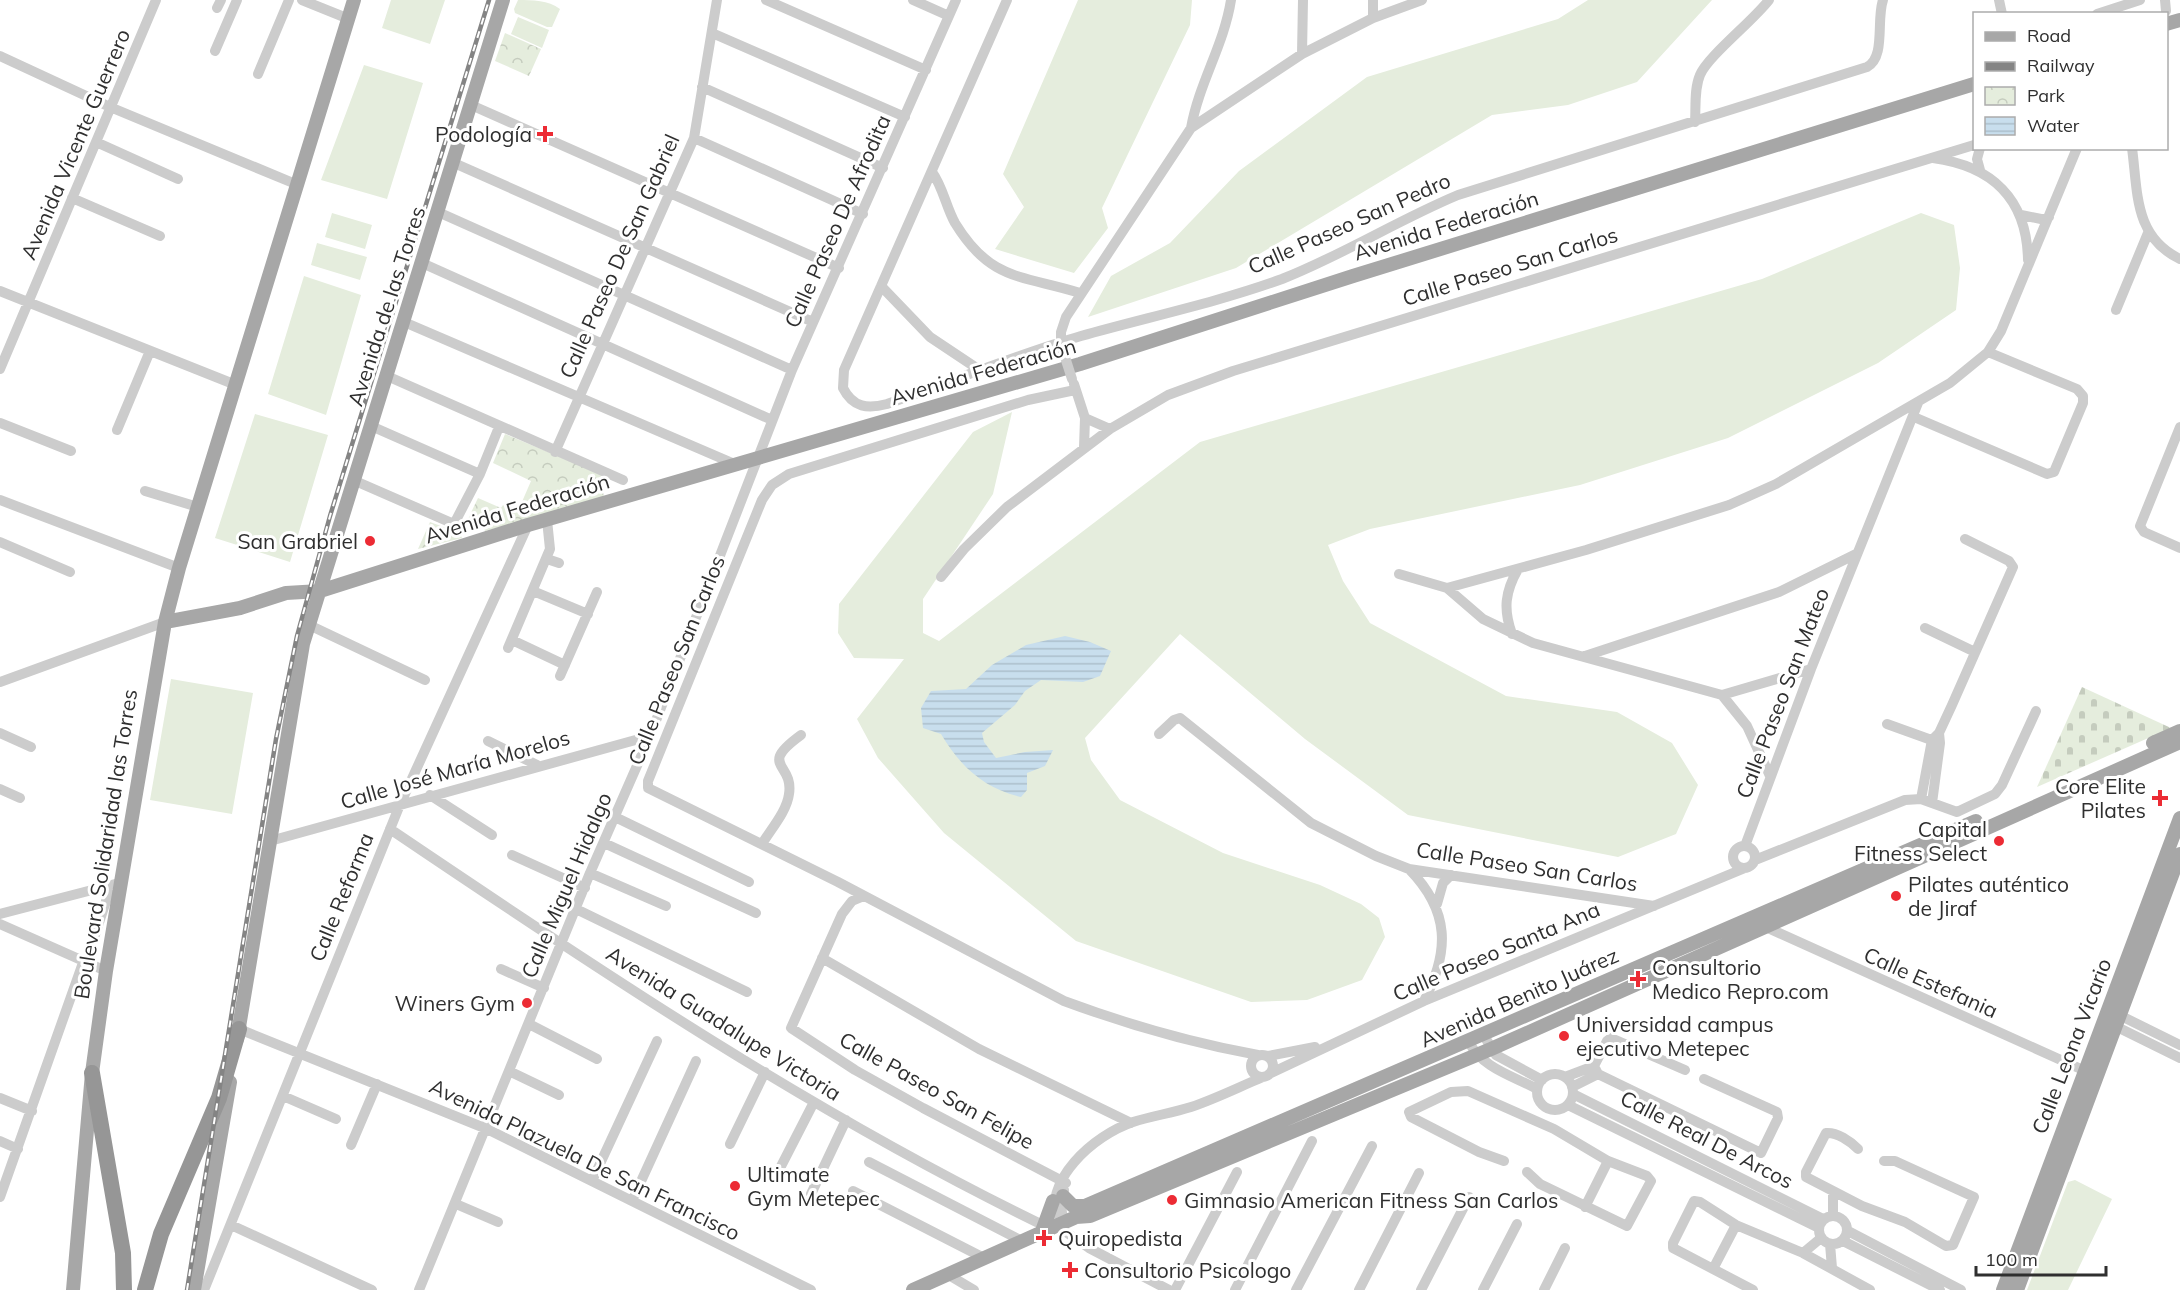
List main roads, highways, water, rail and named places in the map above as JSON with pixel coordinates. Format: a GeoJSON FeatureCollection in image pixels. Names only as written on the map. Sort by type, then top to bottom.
{"type":"FeatureCollection","features":[{"type":"Feature","properties":{"kind":"highway"},"geometry":{"type":"LineString","coordinates":[[145,1290],[161,1234],[213,1115],[239,1029]]}},
{"type":"Feature","properties":{"kind":"highway","name":"Boulevard Solidaridad las Torres"},"geometry":{"type":"LineString","coordinates":[[92,1073],[123,1253],[124,1290]]}},
{"type":"Feature","properties":{"kind":"main road"},"geometry":{"type":"LineString","coordinates":[[165,622],[179,568],[354,0]]}},
{"type":"Feature","properties":{"kind":"main road","name":"Avenida de las Torres"},"geometry":{"type":"LineString","coordinates":[[239,1029],[309,625],[503,0]]}},
{"type":"Feature","properties":{"kind":"main road","name":"Avenida Federación"},"geometry":{"type":"LineString","coordinates":[[165,622],[240,608],[286,593],[320,591],[528,525],[1080,364],[1364,273],[1973,84]]}},
{"type":"Feature","properties":{"kind":"main road","name":"Boulevard Solidaridad las Torres"},"geometry":{"type":"LineString","coordinates":[[73,1290],[92,1073],[115,884],[165,622]]}},
{"type":"Feature","properties":{"kind":"main road","name":"Avenida Benito Juárez"},"geometry":{"type":"LineString","coordinates":[[913,1290],[1056,1227],[1089,1216],[1491,1049],[1758,922],[2180,731]]}},
{"type":"Feature","properties":{"kind":"main road","name":"Avenida Benito Juárez"},"geometry":{"type":"LineString","coordinates":[[1056,1227],[1085,1206],[2180,742]]}},
{"type":"Feature","properties":{"kind":"main road","name":"Calle Leona Vicario"},"geometry":{"type":"LineString","coordinates":[[2112,1018],[2180,818]]}},
{"type":"Feature","properties":{"kind":"main road","name":"Calle Leona Vicario"},"geometry":{"type":"LineString","coordinates":[[2003,1290],[2180,854]]}},
{"type":"Feature","properties":{"kind":"main road"},"geometry":{"type":"LineString","coordinates":[[195,1290],[239,1029]]}},
{"type":"Feature","properties":{"kind":"main road","name":"Calle Leona Vicario"},"geometry":{"type":"LineString","coordinates":[[2017,1290],[2090,1073]]}},
{"type":"Feature","properties":{"kind":"main road"},"geometry":{"type":"LineString","coordinates":[[1056,1227],[1062,1187],[1073,1206],[1085,1206]]}},
{"type":"Feature","properties":{"kind":"water"},"geometry":{"type":"Polygon","coordinates":[[[1065,636],[1090,642],[1111,651],[1100,676],[1083,682],[1041,680],[1025,691],[1015,705],[982,733],[984,742],[996,758],[1025,752],[1053,750],[1045,766],[1027,773],[1027,790],[1021,797],[984,782],[956,756],[941,734],[923,728],[921,708],[931,691],[966,689],[992,665],[1026,645],[1065,636]]]}},
{"type":"Feature","properties":{"kind":"railway"},"geometry":{"type":"LineString","coordinates":[[187,1290],[276,739],[297,636],[330,516],[489,0]]}},
{"type":"Feature","properties":{"kind":"place","name":"Podología"},"geometry":{"type":"Point","coordinates":[545,134]}},
{"type":"Feature","properties":{"kind":"place","name":"San Grabriel"},"geometry":{"type":"Point","coordinates":[370,541]}},
{"type":"Feature","properties":{"kind":"place","name":"Core Elite Pilates"},"geometry":{"type":"Point","coordinates":[2160,798]}},
{"type":"Feature","properties":{"kind":"place","name":"Capital Fitness Select"},"geometry":{"type":"Point","coordinates":[1999,841]}},
{"type":"Feature","properties":{"kind":"place","name":"Pilates auténtico de Jiraf"},"geometry":{"type":"Point","coordinates":[1896,896]}},
{"type":"Feature","properties":{"kind":"place","name":"Consultorio Medico Repro.com"},"geometry":{"type":"Point","coordinates":[1638,979]}},
{"type":"Feature","properties":{"kind":"place","name":"Winers Gym"},"geometry":{"type":"Point","coordinates":[527,1003]}},
{"type":"Feature","properties":{"kind":"place","name":"Universidad campus ejecutivo Metepec"},"geometry":{"type":"Point","coordinates":[1564,1036]}},
{"type":"Feature","properties":{"kind":"place","name":"Ultimate Gym Metepec"},"geometry":{"type":"Point","coordinates":[735,1186]}},
{"type":"Feature","properties":{"kind":"place","name":"Gimnasio American Fitness San Carlos"},"geometry":{"type":"Point","coordinates":[1172,1200]}},
{"type":"Feature","properties":{"kind":"place","name":"Quiropedista"},"geometry":{"type":"Point","coordinates":[1044,1238]}},
{"type":"Feature","properties":{"kind":"place","name":"Consultorio Psicologo"},"geometry":{"type":"Point","coordinates":[1070,1270]}}]}
